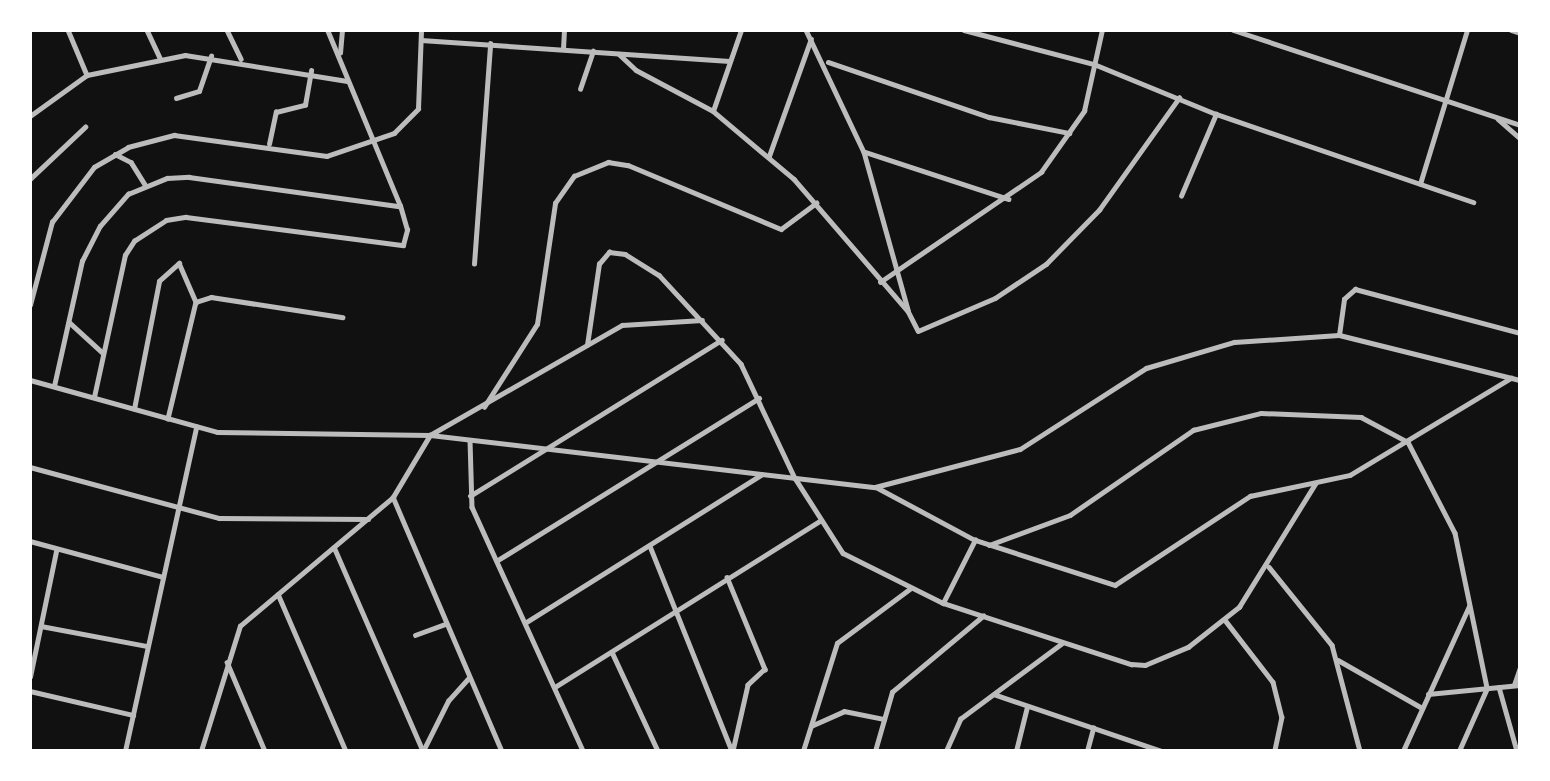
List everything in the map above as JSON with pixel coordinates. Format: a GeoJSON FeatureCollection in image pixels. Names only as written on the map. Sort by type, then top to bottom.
{"type":"FeatureCollection","features":[{"type":"Feature","properties":{"kind":"street"},"geometry":{"type":"LineString","coordinates":[[68,30],[87,75]]}},
{"type":"Feature","properties":{"kind":"street"},"geometry":{"type":"LineString","coordinates":[[147,30],[160,58]]}},
{"type":"Feature","properties":{"kind":"street"},"geometry":{"type":"LineString","coordinates":[[227,30],[241,59]]}},
{"type":"Feature","properties":{"kind":"street"},"geometry":{"type":"LineString","coordinates":[[94,397],[125,255],[134,241],[166,220],[238,222],[389,248],[403,245],[407,230],[400,206],[375,140],[327,30]]}},
{"type":"Feature","properties":{"kind":"street"},"geometry":{"type":"LineString","coordinates":[[339,56],[342,30]]}},
{"type":"Feature","properties":{"kind":"street"},"geometry":{"type":"LineString","coordinates":[[30,305],[43,243],[61,204],[114,154],[174,135],[269,145],[327,156],[375,140],[405,127],[418,109],[421,30]]}},
{"type":"Feature","properties":{"kind":"street"},"geometry":{"type":"LineString","coordinates":[[563,49],[564,30]]}},
{"type":"Feature","properties":{"kind":"street"},"geometry":{"type":"LineString","coordinates":[[713,111],[741,30]]}},
{"type":"Feature","properties":{"kind":"street"},"geometry":{"type":"LineString","coordinates":[[806,30],[827,62],[864,152],[915,330],[925,330],[995,298],[1046,264],[1099,210],[1180,99]]}},
{"type":"Feature","properties":{"kind":"street"},"geometry":{"type":"LineString","coordinates":[[964,30],[1094,64],[1216,114],[1474,202]]}},
{"type":"Feature","properties":{"kind":"street"},"geometry":{"type":"LineString","coordinates":[[880,282],[898,266],[1009,199],[1041,172],[1069,133],[1088,99],[1102,30]]}},
{"type":"Feature","properties":{"kind":"street"},"geometry":{"type":"LineString","coordinates":[[1233,30],[1520,125]]}},
{"type":"Feature","properties":{"kind":"street"},"geometry":{"type":"LineString","coordinates":[[1420,184],[1467,30]]}},
{"type":"Feature","properties":{"kind":"street"},"geometry":{"type":"LineString","coordinates":[[1511,30],[1520,33]]}},
{"type":"Feature","properties":{"kind":"street"},"geometry":{"type":"LineString","coordinates":[[769,156],[811,38]]}},
{"type":"Feature","properties":{"kind":"street"},"geometry":{"type":"LineString","coordinates":[[421,40],[729,61]]}},
{"type":"Feature","properties":{"kind":"street"},"geometry":{"type":"LineString","coordinates":[[474,264],[491,44]]}},
{"type":"Feature","properties":{"kind":"street"},"geometry":{"type":"LineString","coordinates":[[580,89],[593,51]]}},
{"type":"Feature","properties":{"kind":"street"},"geometry":{"type":"LineString","coordinates":[[619,54],[635,70],[713,111],[769,156],[816,204],[880,282],[908,311]]}},
{"type":"Feature","properties":{"kind":"street"},"geometry":{"type":"LineString","coordinates":[[30,116],[87,75],[160,58],[211,56],[241,59],[311,71],[347,81]]}},
{"type":"Feature","properties":{"kind":"street"},"geometry":{"type":"LineString","coordinates":[[176,98],[200,90],[211,56]]}},
{"type":"Feature","properties":{"kind":"street"},"geometry":{"type":"LineString","coordinates":[[827,62],[989,117],[1069,133]]}},
{"type":"Feature","properties":{"kind":"street"},"geometry":{"type":"LineString","coordinates":[[269,145],[276,112],[305,105],[311,71]]}},
{"type":"Feature","properties":{"kind":"street"},"geometry":{"type":"LineString","coordinates":[[1181,196],[1216,114]]}},
{"type":"Feature","properties":{"kind":"street"},"geometry":{"type":"LineString","coordinates":[[1498,118],[1520,138]]}},
{"type":"Feature","properties":{"kind":"street"},"geometry":{"type":"LineString","coordinates":[[30,179],[85,127]]}},
{"type":"Feature","properties":{"kind":"street"},"geometry":{"type":"LineString","coordinates":[[864,152],[1009,199]]}},
{"type":"Feature","properties":{"kind":"street"},"geometry":{"type":"LineString","coordinates":[[114,154],[131,162],[146,186]]}},
{"type":"Feature","properties":{"kind":"street"},"geometry":{"type":"LineString","coordinates":[[484,407],[537,324],[552,212],[574,176],[608,162],[628,164],[781,229],[816,204]]}},
{"type":"Feature","properties":{"kind":"street"},"geometry":{"type":"LineString","coordinates":[[54,386],[90,241],[128,194],[167,178],[216,179],[400,206]]}},
{"type":"Feature","properties":{"kind":"street"},"geometry":{"type":"LineString","coordinates":[[587,345],[599,264],[609,252],[625,254],[659,275],[722,340],[759,398],[795,478],[820,521],[843,553],[943,603],[1061,643],[1146,665],[1188,647],[1225,621],[1269,567],[1315,484]]}},
{"type":"Feature","properties":{"kind":"street"},"geometry":{"type":"LineString","coordinates":[[133,410],[159,281],[172,265],[183,266],[197,302],[168,419]]}},
{"type":"Feature","properties":{"kind":"street"},"geometry":{"type":"LineString","coordinates":[[1339,335],[1344,299],[1355,289],[1520,333]]}},
{"type":"Feature","properties":{"kind":"street"},"geometry":{"type":"LineString","coordinates":[[197,302],[211,297],[342,317]]}},
{"type":"Feature","properties":{"kind":"street"},"geometry":{"type":"LineString","coordinates":[[201,751],[227,660],[240,626],[393,498],[430,435],[484,407],[622,325],[702,320]]}},
{"type":"Feature","properties":{"kind":"street"},"geometry":{"type":"LineString","coordinates":[[68,321],[102,352]]}},
{"type":"Feature","properties":{"kind":"street"},"geometry":{"type":"LineString","coordinates":[[30,380],[196,428],[264,435],[430,435],[875,487],[1020,449],[1174,356],[1234,342],[1339,335],[1520,380]]}},
{"type":"Feature","properties":{"kind":"street"},"geometry":{"type":"LineString","coordinates":[[470,497],[722,340]]}},
{"type":"Feature","properties":{"kind":"street"},"geometry":{"type":"LineString","coordinates":[[875,487],[975,540],[1115,585],[1250,496],[1350,475],[1511,378]]}},
{"type":"Feature","properties":{"kind":"street"},"geometry":{"type":"LineString","coordinates":[[498,560],[759,398]]}},
{"type":"Feature","properties":{"kind":"street"},"geometry":{"type":"LineString","coordinates":[[989,545],[1070,515],[1156,451],[1226,421],[1331,412],[1376,421],[1408,442],[1455,533],[1487,687],[1459,751]]}},
{"type":"Feature","properties":{"kind":"street"},"geometry":{"type":"LineString","coordinates":[[125,751],[196,428]]}},
{"type":"Feature","properties":{"kind":"street"},"geometry":{"type":"LineString","coordinates":[[470,440],[470,497],[583,751]]}},
{"type":"Feature","properties":{"kind":"street"},"geometry":{"type":"LineString","coordinates":[[30,467],[178,509],[256,521],[369,519]]}},
{"type":"Feature","properties":{"kind":"street"},"geometry":{"type":"LineString","coordinates":[[525,623],[761,475]]}},
{"type":"Feature","properties":{"kind":"street"},"geometry":{"type":"LineString","coordinates":[[393,498],[502,751]]}},
{"type":"Feature","properties":{"kind":"street"},"geometry":{"type":"LineString","coordinates":[[555,687],[820,521]]}},
{"type":"Feature","properties":{"kind":"street"},"geometry":{"type":"LineString","coordinates":[[943,603],[975,540]]}},
{"type":"Feature","properties":{"kind":"street"},"geometry":{"type":"LineString","coordinates":[[30,541],[56,551],[163,577]]}},
{"type":"Feature","properties":{"kind":"street"},"geometry":{"type":"LineString","coordinates":[[334,546],[423,751]]}},
{"type":"Feature","properties":{"kind":"street"},"geometry":{"type":"LineString","coordinates":[[650,546],[667,576],[671,613],[733,751]]}},
{"type":"Feature","properties":{"kind":"street"},"geometry":{"type":"LineString","coordinates":[[30,677],[56,551]]}},
{"type":"Feature","properties":{"kind":"street"},"geometry":{"type":"LineString","coordinates":[[1269,567],[1312,612],[1337,660],[1360,751]]}},
{"type":"Feature","properties":{"kind":"street"},"geometry":{"type":"LineString","coordinates":[[727,578],[765,669],[748,685],[733,751]]}},
{"type":"Feature","properties":{"kind":"street"},"geometry":{"type":"LineString","coordinates":[[803,751],[832,652],[911,588]]}},
{"type":"Feature","properties":{"kind":"street"},"geometry":{"type":"LineString","coordinates":[[278,594],[346,751]]}},
{"type":"Feature","properties":{"kind":"street"},"geometry":{"type":"LineString","coordinates":[[1403,751],[1469,605]]}},
{"type":"Feature","properties":{"kind":"street"},"geometry":{"type":"LineString","coordinates":[[875,751],[897,686],[983,616]]}},
{"type":"Feature","properties":{"kind":"street"},"geometry":{"type":"LineString","coordinates":[[1225,621],[1273,682],[1282,717],[1275,751]]}},
{"type":"Feature","properties":{"kind":"street"},"geometry":{"type":"LineString","coordinates":[[415,635],[445,624]]}},
{"type":"Feature","properties":{"kind":"street"},"geometry":{"type":"LineString","coordinates":[[41,626],[147,646]]}},
{"type":"Feature","properties":{"kind":"street"},"geometry":{"type":"LineString","coordinates":[[30,641],[38,642]]}},
{"type":"Feature","properties":{"kind":"street"},"geometry":{"type":"LineString","coordinates":[[946,751],[954,726],[1061,643]]}},
{"type":"Feature","properties":{"kind":"street"},"geometry":{"type":"LineString","coordinates":[[612,652],[658,751]]}},
{"type":"Feature","properties":{"kind":"street"},"geometry":{"type":"LineString","coordinates":[[227,660],[265,751]]}},
{"type":"Feature","properties":{"kind":"street"},"geometry":{"type":"LineString","coordinates":[[1337,660],[1422,708]]}},
{"type":"Feature","properties":{"kind":"street"},"geometry":{"type":"LineString","coordinates":[[1428,694],[1517,685],[1520,668]]}},
{"type":"Feature","properties":{"kind":"street"},"geometry":{"type":"LineString","coordinates":[[423,751],[447,701],[469,678]]}},
{"type":"Feature","properties":{"kind":"street"},"geometry":{"type":"LineString","coordinates":[[1499,687],[1517,751]]}},
{"type":"Feature","properties":{"kind":"street"},"geometry":{"type":"LineString","coordinates":[[30,691],[133,715]]}},
{"type":"Feature","properties":{"kind":"street"},"geometry":{"type":"LineString","coordinates":[[996,695],[1161,751]]}},
{"type":"Feature","properties":{"kind":"street"},"geometry":{"type":"LineString","coordinates":[[1016,751],[1027,707]]}},
{"type":"Feature","properties":{"kind":"street"},"geometry":{"type":"LineString","coordinates":[[810,726],[844,711],[884,719]]}},
{"type":"Feature","properties":{"kind":"street"},"geometry":{"type":"LineString","coordinates":[[1087,751],[1093,728]]}}]}
